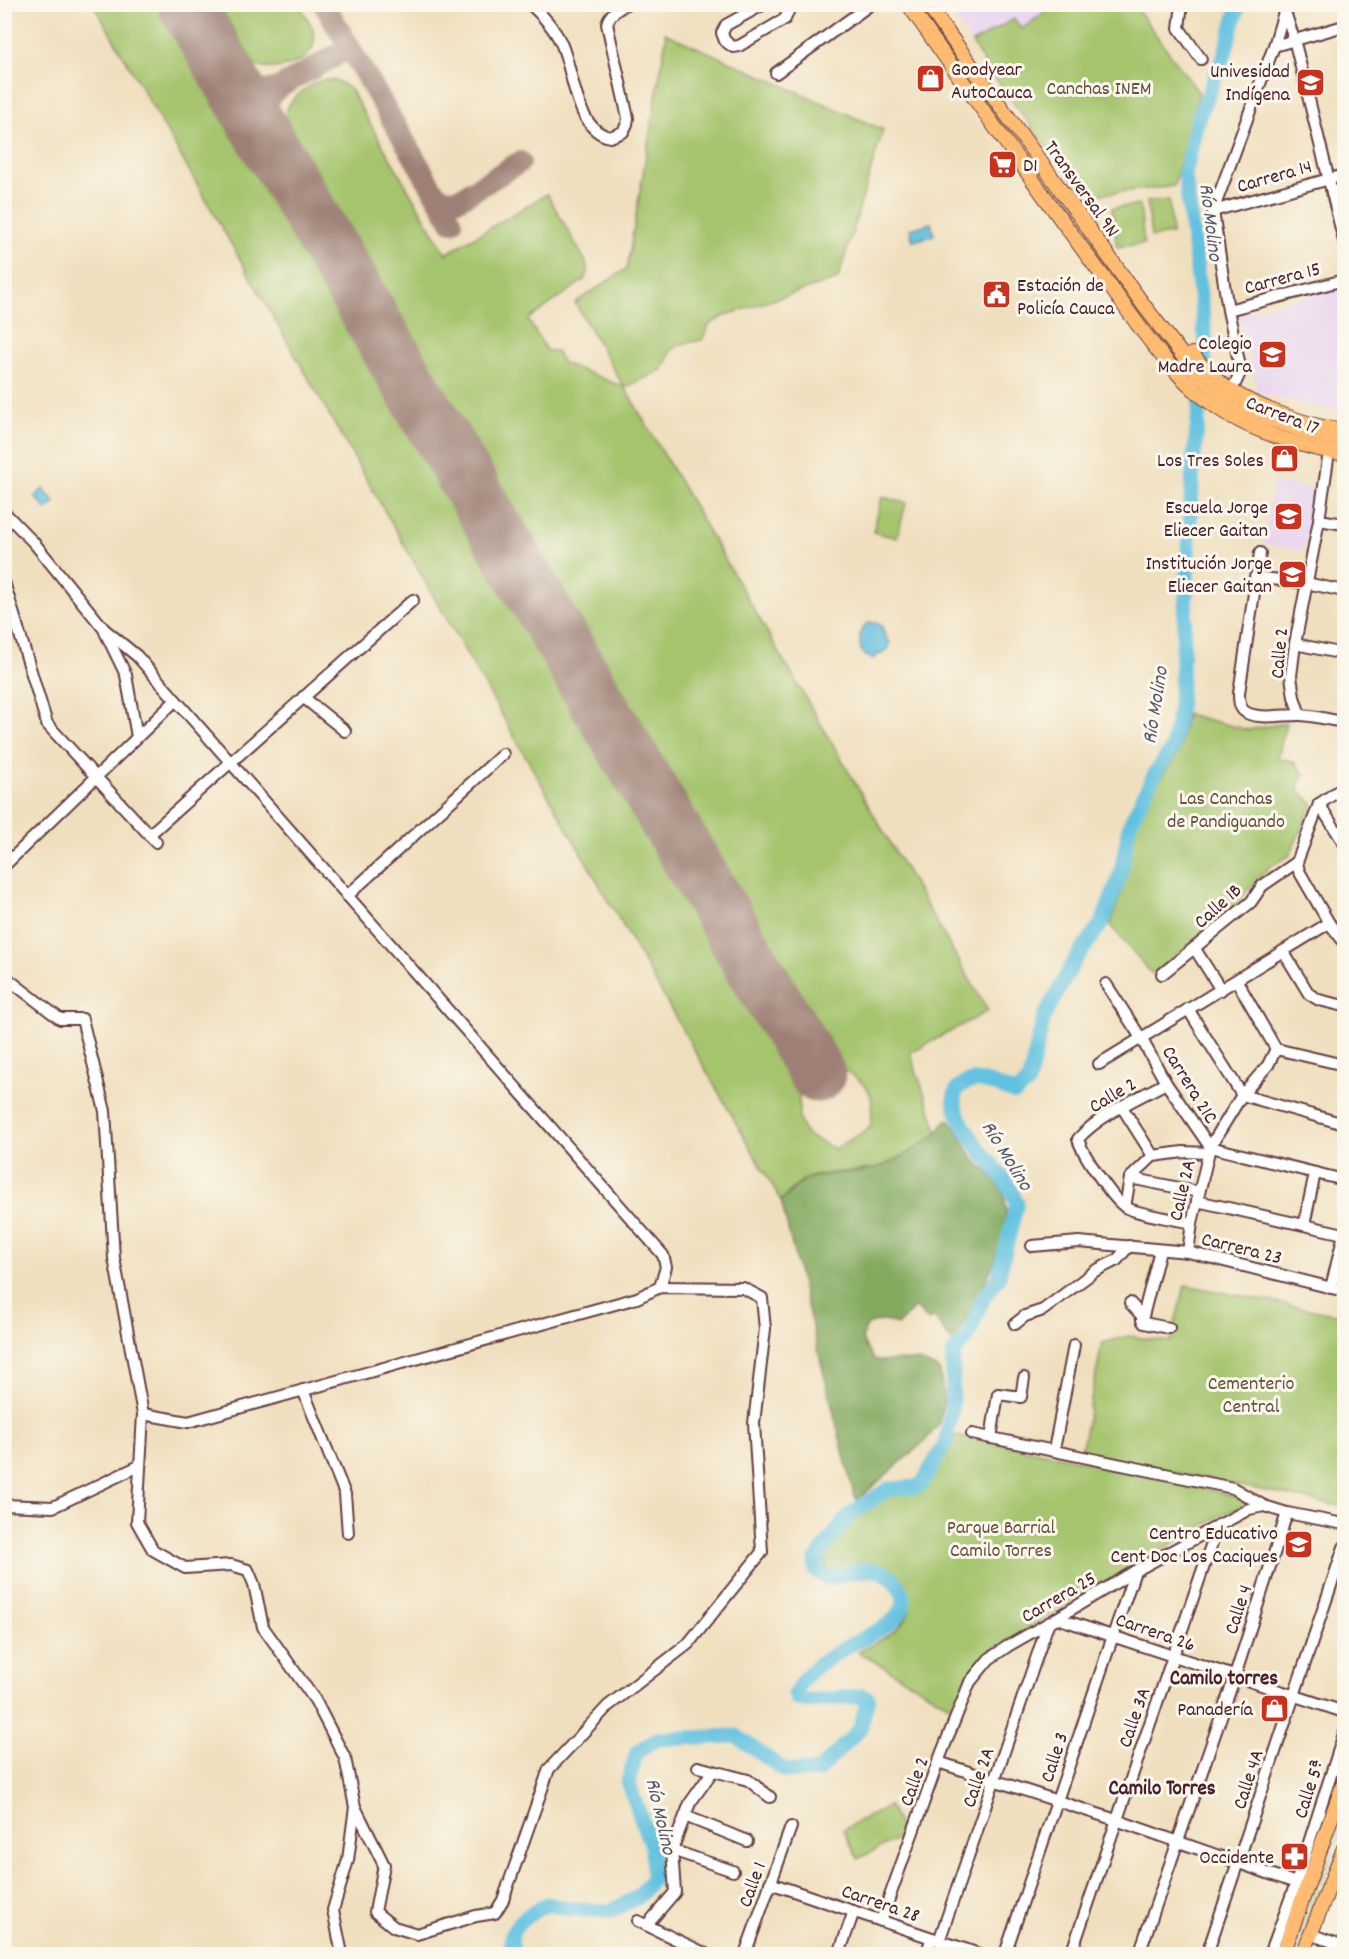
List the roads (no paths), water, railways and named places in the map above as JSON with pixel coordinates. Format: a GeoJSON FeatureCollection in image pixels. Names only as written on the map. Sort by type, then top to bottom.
{"type":"FeatureCollection","features":[{"type":"Feature","properties":{"kind":"main road"},"geometry":{"type":"LineString","coordinates":[[898,4],[1136,335],[1173,380],[1190,387]]}},
{"type":"Feature","properties":{"kind":"main road","name":"Transversal 9N"},"geometry":{"type":"LineString","coordinates":[[908,4],[1057,215],[1163,357],[1190,387],[1219,391]]}},
{"type":"Feature","properties":{"kind":"main road","name":"Transversal 9N"},"geometry":{"type":"LineString","coordinates":[[927,4],[1119,272],[1219,391]]}},
{"type":"Feature","properties":{"kind":"main road","name":"Transversal 9N"},"geometry":{"type":"LineString","coordinates":[[937,4],[1115,257],[1198,368]]}},
{"type":"Feature","properties":{"kind":"main road"},"geometry":{"type":"LineString","coordinates":[[1115,257],[1119,272]]}},
{"type":"Feature","properties":{"kind":"main road","name":"Carrera 17"},"geometry":{"type":"LineString","coordinates":[[1219,391],[1328,429],[1344,431]]}},
{"type":"Feature","properties":{"kind":"main road","name":"Carrera 17"},"geometry":{"type":"LineString","coordinates":[[1219,391],[1228,400],[1254,414],[1310,433],[1344,441]]}},
{"type":"Feature","properties":{"kind":"main road","name":"Carrera 17"},"geometry":{"type":"LineString","coordinates":[[1219,391],[1221,411],[1248,424],[1344,456]]}},
{"type":"Feature","properties":{"kind":"main road"},"geometry":{"type":"LineString","coordinates":[[1282,1954],[1344,1782]]}},
{"type":"Feature","properties":{"kind":"main road"},"geometry":{"type":"LineString","coordinates":[[1302,1954],[1344,1848]]}},
{"type":"Feature","properties":{"kind":"street"},"geometry":{"type":"LineString","coordinates":[[530,4],[549,23],[561,41],[578,103],[599,133],[610,138],[623,132],[628,118],[607,24],[615,10],[626,4]]}},
{"type":"Feature","properties":{"kind":"street"},"geometry":{"type":"LineString","coordinates":[[764,4],[726,25],[722,33],[724,41],[733,47],[739,46],[785,19],[788,12],[784,4]]}},
{"type":"Feature","properties":{"kind":"street"},"geometry":{"type":"LineString","coordinates":[[776,73],[871,4]]}},
{"type":"Feature","properties":{"kind":"street"},"geometry":{"type":"LineString","coordinates":[[1182,4],[1179,28],[1202,59]]}},
{"type":"Feature","properties":{"kind":"street"},"geometry":{"type":"LineString","coordinates":[[1287,8],[1344,241]]}},
{"type":"Feature","properties":{"kind":"street"},"geometry":{"type":"LineString","coordinates":[[1219,391],[1241,371],[1228,310],[1213,211],[1287,8]]}},
{"type":"Feature","properties":{"kind":"street"},"geometry":{"type":"LineString","coordinates":[[1274,46],[1344,26]]}},
{"type":"Feature","properties":{"kind":"street","name":"Carrera 14"},"geometry":{"type":"LineString","coordinates":[[1213,211],[1344,174]]}},
{"type":"Feature","properties":{"kind":"street","name":"Carrera 15"},"geometry":{"type":"LineString","coordinates":[[1228,310],[1344,280]]}},
{"type":"Feature","properties":{"kind":"street","name":"Calle 2"},"geometry":{"type":"LineString","coordinates":[[1300,715],[1291,676],[1294,644],[1319,520],[1329,452]]}},
{"type":"Feature","properties":{"kind":"street"},"geometry":{"type":"LineString","coordinates":[[4,512],[35,544],[104,629],[137,656],[663,1255],[666,1267],[660,1287]]}},
{"type":"Feature","properties":{"kind":"street"},"geometry":{"type":"LineString","coordinates":[[1319,520],[1344,524]]}},
{"type":"Feature","properties":{"kind":"street"},"geometry":{"type":"LineString","coordinates":[[1260,553],[1239,693],[1241,707],[1244,711],[1262,716],[1300,715],[1344,722]]}},
{"type":"Feature","properties":{"kind":"street"},"geometry":{"type":"LineString","coordinates":[[1255,578],[1306,583],[1344,591]]}},
{"type":"Feature","properties":{"kind":"street"},"geometry":{"type":"LineString","coordinates":[[4,582],[8,604],[47,723],[153,839],[229,762],[413,600]]}},
{"type":"Feature","properties":{"kind":"street"},"geometry":{"type":"LineString","coordinates":[[104,629],[126,675],[137,737]]}},
{"type":"Feature","properties":{"kind":"street"},"geometry":{"type":"LineString","coordinates":[[1294,644],[1344,654]]}},
{"type":"Feature","properties":{"kind":"street"},"geometry":{"type":"LineString","coordinates":[[303,697],[345,731]]}},
{"type":"Feature","properties":{"kind":"street"},"geometry":{"type":"LineString","coordinates":[[4,866],[175,701]]}},
{"type":"Feature","properties":{"kind":"street"},"geometry":{"type":"LineString","coordinates":[[347,896],[502,754]]}},
{"type":"Feature","properties":{"kind":"street"},"geometry":{"type":"LineString","coordinates":[[1344,787],[1319,804],[1297,862],[1299,871],[1329,923],[1344,942]]}},
{"type":"Feature","properties":{"kind":"street"},"geometry":{"type":"LineString","coordinates":[[1319,804],[1344,843]]}},
{"type":"Feature","properties":{"kind":"street","name":"Calle 1B"},"geometry":{"type":"LineString","coordinates":[[1162,974],[1251,902],[1262,886],[1297,862]]}},
{"type":"Feature","properties":{"kind":"street"},"geometry":{"type":"LineString","coordinates":[[1099,1064],[1329,923]]}},
{"type":"Feature","properties":{"kind":"street"},"geometry":{"type":"LineString","coordinates":[[1195,949],[1221,990]]}},
{"type":"Feature","properties":{"kind":"street"},"geometry":{"type":"LineString","coordinates":[[1283,951],[1309,994],[1319,1000],[1344,1006]]}},
{"type":"Feature","properties":{"kind":"street"},"geometry":{"type":"LineString","coordinates":[[4,976],[60,1019],[82,1019],[105,1111],[114,1258],[142,1414],[137,1522],[153,1550],[185,1568],[231,1565],[248,1570],[254,1584],[263,1627],[315,1700],[345,1758],[355,1807],[384,1865],[375,1912],[394,1927],[417,1934],[476,1916],[495,1913],[503,1900],[549,1769],[608,1706],[688,1644],[762,1552],[754,1423],[765,1329],[762,1298],[743,1288],[660,1287],[637,1298],[188,1422],[142,1414]]}},
{"type":"Feature","properties":{"kind":"street"},"geometry":{"type":"LineString","coordinates":[[1237,981],[1276,1049],[1344,1065]]}},
{"type":"Feature","properties":{"kind":"street","name":"Carrera 21C"},"geometry":{"type":"LineString","coordinates":[[1106,984],[1209,1150],[1344,1180]]}},
{"type":"Feature","properties":{"kind":"street"},"geometry":{"type":"LineString","coordinates":[[1188,1009],[1242,1095],[1344,1124]]}},
{"type":"Feature","properties":{"kind":"street","name":"Calle 2A"},"geometry":{"type":"LineString","coordinates":[[1188,1252],[1192,1223],[1209,1150],[1242,1095],[1269,1065],[1276,1049]]}},
{"type":"Feature","properties":{"kind":"street","name":"Calle 2"},"geometry":{"type":"LineString","coordinates":[[1125,1207],[1111,1192],[1080,1148],[1078,1139],[1083,1133],[1122,1107],[1166,1083]]}},
{"type":"Feature","properties":{"kind":"street"},"geometry":{"type":"LineString","coordinates":[[1122,1107],[1153,1156]]}},
{"type":"Feature","properties":{"kind":"street"},"geometry":{"type":"LineString","coordinates":[[1192,1223],[1125,1207],[1130,1178],[1153,1156],[1209,1150]]}},
{"type":"Feature","properties":{"kind":"street"},"geometry":{"type":"LineString","coordinates":[[1304,1225],[1315,1173]]}},
{"type":"Feature","properties":{"kind":"street"},"geometry":{"type":"LineString","coordinates":[[1130,1178],[1344,1234],[1332,1288]]}},
{"type":"Feature","properties":{"kind":"street","name":"Carrera 23"},"geometry":{"type":"LineString","coordinates":[[1032,1246],[1078,1242],[1188,1252],[1344,1291]]}},
{"type":"Feature","properties":{"kind":"street"},"geometry":{"type":"LineString","coordinates":[[1015,1324],[1025,1316],[1043,1310],[1095,1271],[1117,1260],[1129,1246]]}},
{"type":"Feature","properties":{"kind":"street"},"geometry":{"type":"LineString","coordinates":[[1142,1316],[1161,1250]]}},
{"type":"Feature","properties":{"kind":"street"},"geometry":{"type":"LineString","coordinates":[[1130,1303],[1142,1316],[1144,1323],[1169,1328]]}},
{"type":"Feature","properties":{"kind":"street"},"geometry":{"type":"LineString","coordinates":[[1054,1450],[1074,1345]]}},
{"type":"Feature","properties":{"kind":"street"},"geometry":{"type":"LineString","coordinates":[[990,1438],[998,1394],[1021,1397],[1024,1378]]}},
{"type":"Feature","properties":{"kind":"street"},"geometry":{"type":"LineString","coordinates":[[303,1390],[345,1494],[348,1533]]}},
{"type":"Feature","properties":{"kind":"street"},"geometry":{"type":"LineString","coordinates":[[972,1434],[1233,1488],[1264,1506],[1344,1524]]}},
{"type":"Feature","properties":{"kind":"street"},"geometry":{"type":"LineString","coordinates":[[4,1505],[53,1507],[139,1466]]}},
{"type":"Feature","properties":{"kind":"street","name":"Carrera 25"},"geometry":{"type":"LineString","coordinates":[[989,1659],[1135,1571],[1249,1509],[1264,1506]]}},
{"type":"Feature","properties":{"kind":"street","name":"Calle 4"},"geometry":{"type":"LineString","coordinates":[[1139,1954],[1179,1841],[1287,1513]]}},
{"type":"Feature","properties":{"kind":"street","name":"Calle 3A"},"geometry":{"type":"LineString","coordinates":[[1071,1954],[1218,1525]]}},
{"type":"Feature","properties":{"kind":"street","name":"Calle 4A"},"geometry":{"type":"LineString","coordinates":[[1207,1954],[1240,1862],[1293,1695],[1344,1547]]}},
{"type":"Feature","properties":{"kind":"street","name":"Calle 3"},"geometry":{"type":"LineString","coordinates":[[1005,1954],[1135,1571]]}},
{"type":"Feature","properties":{"kind":"street","name":"Calle 2A"},"geometry":{"type":"LineString","coordinates":[[926,1954],[935,1940],[1053,1621]]}},
{"type":"Feature","properties":{"kind":"street","name":"Carrera 26"},"geometry":{"type":"LineString","coordinates":[[1053,1621],[1113,1635],[1344,1712]]}},
{"type":"Feature","properties":{"kind":"street","name":"Calle 2"},"geometry":{"type":"LineString","coordinates":[[881,1921],[938,1762],[970,1682],[989,1659]]}},
{"type":"Feature","properties":{"kind":"street","name":"Calle 5ª"},"geometry":{"type":"LineString","coordinates":[[1270,1954],[1296,1883],[1344,1734]]}},
{"type":"Feature","properties":{"kind":"street"},"geometry":{"type":"LineString","coordinates":[[938,1762],[1179,1841],[1296,1883]]}},
{"type":"Feature","properties":{"kind":"street"},"geometry":{"type":"LineString","coordinates":[[698,1767],[748,1780],[770,1797]]}},
{"type":"Feature","properties":{"kind":"street"},"geometry":{"type":"LineString","coordinates":[[706,1954],[643,1923],[675,1892],[672,1850],[690,1803],[712,1772]]}},
{"type":"Feature","properties":{"kind":"street"},"geometry":{"type":"LineString","coordinates":[[342,1954],[333,1910],[348,1860],[355,1807]]}},
{"type":"Feature","properties":{"kind":"street"},"geometry":{"type":"LineString","coordinates":[[685,1816],[747,1841]]}},
{"type":"Feature","properties":{"kind":"street","name":"Calle 1"},"geometry":{"type":"LineString","coordinates":[[745,1954],[791,1827]]}},
{"type":"Feature","properties":{"kind":"street"},"geometry":{"type":"LineString","coordinates":[[672,1850],[733,1871]]}},
{"type":"Feature","properties":{"kind":"street","name":"Carrera 28"},"geometry":{"type":"LineString","coordinates":[[771,1883],[979,1954]]}},
{"type":"Feature","properties":{"kind":"street"},"geometry":{"type":"LineString","coordinates":[[839,1954],[854,1911]]}},
{"type":"Feature","properties":{"kind":"street"},"geometry":{"type":"LineString","coordinates":[[1310,1934],[1344,1946]]}},
{"type":"Feature","properties":{"kind":"water"},"geometry":{"type":"Polygon","coordinates":[[[931,223],[934,235],[913,241],[910,229],[931,223]]]}},
{"type":"Feature","properties":{"kind":"water"},"geometry":{"type":"Polygon","coordinates":[[[43,489],[55,502],[47,510],[35,497],[43,489]]]}},
{"type":"Feature","properties":{"kind":"water"},"geometry":{"type":"Polygon","coordinates":[[[868,623],[877,623],[882,627],[890,643],[888,649],[872,659],[863,654],[860,646],[862,629],[868,623]]]}},
{"type":"Feature","properties":{"kind":"waterway","name":"Río Molino"},"geometry":{"type":"LineString","coordinates":[[515,1954],[511,1937],[514,1930],[525,1918],[547,1904],[569,1909],[611,1911],[638,1897],[653,1878],[652,1849],[628,1782],[637,1752],[657,1739],[736,1736],[786,1771],[818,1771],[860,1729],[868,1698],[862,1696],[808,1701],[797,1699],[795,1693],[812,1670],[891,1622],[899,1614],[903,1605],[903,1594],[896,1583],[881,1572],[855,1571],[828,1578],[816,1572],[816,1560],[849,1515],[888,1489],[915,1487],[922,1484],[946,1442],[952,1407],[953,1353],[968,1336],[984,1297],[998,1279],[1017,1203],[1006,1182],[979,1149],[960,1119],[955,1105],[955,1094],[962,1085],[973,1081],[989,1083],[1015,1093],[1028,1083],[1044,1017],[1075,960],[1102,923],[1121,872],[1130,823],[1155,773],[1172,749],[1180,704],[1193,467],[1206,343],[1185,174],[1197,121],[1224,56],[1239,4]]}},
{"type":"Feature","properties":{"kind":"place","name":"Goodyear AutoCauca"},"geometry":{"type":"Point","coordinates":[930,79]}},
{"type":"Feature","properties":{"kind":"place","name":"Univesidad Indígena"},"geometry":{"type":"Point","coordinates":[1311,82]}},
{"type":"Feature","properties":{"kind":"place","name":"D1"},"geometry":{"type":"Point","coordinates":[1002,164]}},
{"type":"Feature","properties":{"kind":"place","name":"Estación de Policía Cauca"},"geometry":{"type":"Point","coordinates":[996,295]}},
{"type":"Feature","properties":{"kind":"place","name":"Colegio Madre Laura"},"geometry":{"type":"Point","coordinates":[1273,354]}},
{"type":"Feature","properties":{"kind":"place","name":"Los Tres Soles"},"geometry":{"type":"Point","coordinates":[1285,459]}},
{"type":"Feature","properties":{"kind":"place","name":"Escuela Jorge Eliecer Gaitan"},"geometry":{"type":"Point","coordinates":[1289,517]}},
{"type":"Feature","properties":{"kind":"place","name":"Institución Jorge Eliecer Gaitan"},"geometry":{"type":"Point","coordinates":[1293,574]}},
{"type":"Feature","properties":{"kind":"place","name":"Centro Educativo Cent Doc Los Caciques"},"geometry":{"type":"Point","coordinates":[1299,1544]}},
{"type":"Feature","properties":{"kind":"place","name":"Panadería"},"geometry":{"type":"Point","coordinates":[1274,1708]}},
{"type":"Feature","properties":{"kind":"place","name":"Occidente"},"geometry":{"type":"Point","coordinates":[1295,1856]}},
{"type":"Feature","properties":{"kind":"district","name":"Camilo torres"},"geometry":{"type":"Point","coordinates":[1224,1677]}},
{"type":"Feature","properties":{"kind":"district","name":"Camilo Torres"},"geometry":{"type":"Point","coordinates":[1162,1787]}},
{"type":"Feature","properties":{"kind":"park label","name":"Canchas INEM"},"geometry":{"type":"Point","coordinates":[1099,87]}},
{"type":"Feature","properties":{"kind":"park label","name":"Las Canchas de Pandiguando"},"geometry":{"type":"Point","coordinates":[1226,808]}},
{"type":"Feature","properties":{"kind":"park label","name":"Cementerio Central"},"geometry":{"type":"Point","coordinates":[1251,1394]}},
{"type":"Feature","properties":{"kind":"park label","name":"Parque Barrial Camilo Torres"},"geometry":{"type":"Point","coordinates":[1001,1538]}}]}
